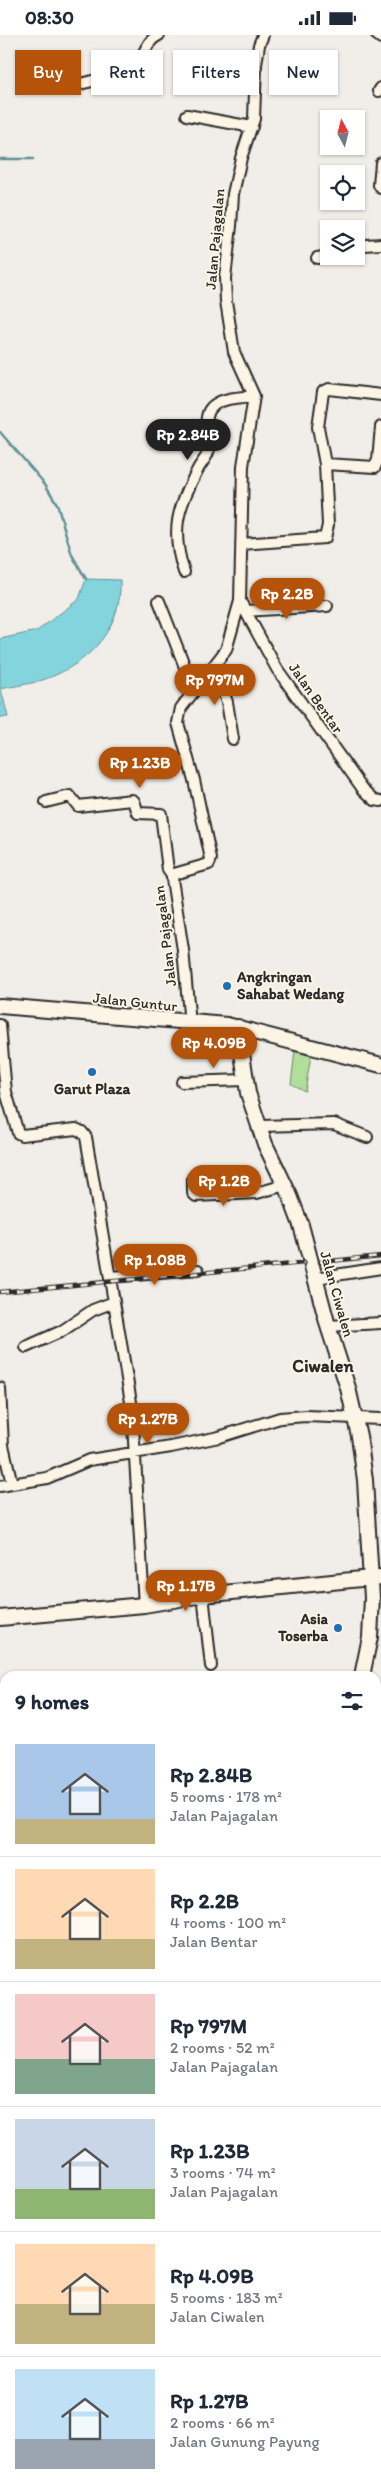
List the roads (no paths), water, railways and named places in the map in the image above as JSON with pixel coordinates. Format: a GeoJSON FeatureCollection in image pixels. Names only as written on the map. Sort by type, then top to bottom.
{"type":"FeatureCollection","features":[{"type":"Feature","properties":{"kind":"street"},"geometry":{"type":"LineString","coordinates":[[81,84],[132,68],[140,61],[152,39],[159,35]]}},
{"type":"Feature","properties":{"kind":"street","name":"Jalan Pajagalan"},"geometry":{"type":"LineString","coordinates":[[190,1023],[183,950],[172,892],[173,877],[211,861],[195,787],[178,723],[181,708],[214,668],[226,650],[240,601],[243,466],[254,396],[234,352],[226,301],[225,278],[231,226],[232,194],[241,158],[252,127],[256,65],[263,35]]}},
{"type":"Feature","properties":{"kind":"street"},"geometry":{"type":"LineString","coordinates":[[377,35],[381,38]]}},
{"type":"Feature","properties":{"kind":"street"},"geometry":{"type":"LineString","coordinates":[[187,115],[252,127]]}},
{"type":"Feature","properties":{"kind":"street"},"geometry":{"type":"LineString","coordinates":[[381,163],[379,185],[381,188]]}},
{"type":"Feature","properties":{"kind":"street"},"geometry":{"type":"LineString","coordinates":[[365,245],[381,244]]}},
{"type":"Feature","properties":{"kind":"street"},"geometry":{"type":"LineString","coordinates":[[241,544],[325,538],[328,525],[325,464],[318,427],[323,391],[328,389],[381,395]]}},
{"type":"Feature","properties":{"kind":"street"},"geometry":{"type":"LineString","coordinates":[[184,572],[177,551],[176,535],[183,503],[197,470],[209,451],[208,413],[211,406],[220,402],[254,396]]}},
{"type":"Feature","properties":{"kind":"street"},"geometry":{"type":"LineString","coordinates":[[325,464],[375,467],[381,427]]}},
{"type":"Feature","properties":{"kind":"street"},"geometry":{"type":"LineString","coordinates":[[159,601],[194,690]]}},
{"type":"Feature","properties":{"kind":"street","name":"Jalan Bentar"},"geometry":{"type":"LineString","coordinates":[[240,601],[277,669],[363,789],[375,800],[381,801]]}},
{"type":"Feature","properties":{"kind":"street"},"geometry":{"type":"LineString","coordinates":[[245,611],[327,605]]}},
{"type":"Feature","properties":{"kind":"street"},"geometry":{"type":"LineString","coordinates":[[214,668],[227,702],[233,739]]}},
{"type":"Feature","properties":{"kind":"street"},"geometry":{"type":"LineString","coordinates":[[46,803],[70,796],[78,806],[132,800],[138,813],[160,814],[168,870],[173,877]]}},
{"type":"Feature","properties":{"kind":"street","name":"Jalan Guntur"},"geometry":{"type":"LineString","coordinates":[[0,1006],[238,1027],[381,1065]]}},
{"type":"Feature","properties":{"kind":"street"},"geometry":{"type":"LineString","coordinates":[[0,1025],[6,1092],[18,1133],[22,1135],[76,1129],[86,1137],[130,1399],[136,1453],[144,1605]]}},
{"type":"Feature","properties":{"kind":"street","name":"Jalan Ciwalen"},"geometry":{"type":"LineString","coordinates":[[238,1027],[246,1080],[265,1144],[285,1185],[301,1225],[355,1417],[365,1480],[376,1578],[370,1637],[363,1671]]}},
{"type":"Feature","properties":{"kind":"street"},"geometry":{"type":"LineString","coordinates":[[182,1082],[246,1080]]}},
{"type":"Feature","properties":{"kind":"street"},"geometry":{"type":"LineString","coordinates":[[260,1126],[334,1124],[367,1137]]}},
{"type":"Feature","properties":{"kind":"street"},"geometry":{"type":"LineString","coordinates":[[194,1178],[194,1193],[196,1196],[257,1193],[285,1185]]}},
{"type":"Feature","properties":{"kind":"street"},"geometry":{"type":"LineString","coordinates":[[316,1278],[381,1268]]}},
{"type":"Feature","properties":{"kind":"street"},"geometry":{"type":"LineString","coordinates":[[109,1273],[198,1270]]}},
{"type":"Feature","properties":{"kind":"street"},"geometry":{"type":"LineString","coordinates":[[26,1347],[62,1331],[93,1310],[114,1302]]}},
{"type":"Feature","properties":{"kind":"street"},"geometry":{"type":"LineString","coordinates":[[328,1326],[381,1323]]}},
{"type":"Feature","properties":{"kind":"street"},"geometry":{"type":"LineString","coordinates":[[0,1388],[3,1445],[12,1484]]}},
{"type":"Feature","properties":{"kind":"street"},"geometry":{"type":"LineString","coordinates":[[0,1486],[47,1477],[70,1470],[89,1460],[219,1437],[280,1418],[306,1416],[381,1419]]}},
{"type":"Feature","properties":{"kind":"street"},"geometry":{"type":"LineString","coordinates":[[0,1618],[144,1605],[203,1595],[376,1578]]}},
{"type":"Feature","properties":{"kind":"street"},"geometry":{"type":"LineString","coordinates":[[203,1595],[212,1666]]}},
{"type":"Feature","properties":{"kind":"water"},"geometry":{"type":"Polygon","coordinates":[[[86,579],[120,580],[119,599],[115,616],[107,632],[97,646],[69,668],[36,682],[1,689],[8,717],[0,718],[0,639],[37,631],[79,599],[86,579]]]}},
{"type":"Feature","properties":{"kind":"waterway"},"geometry":{"type":"LineString","coordinates":[[0,159],[33,159]]}},
{"type":"Feature","properties":{"kind":"waterway"},"geometry":{"type":"LineString","coordinates":[[0,432],[45,484],[57,504],[72,555],[86,579]]}},
{"type":"Feature","properties":{"kind":"railway"},"geometry":{"type":"LineString","coordinates":[[320,1262],[381,1256]]}},
{"type":"Feature","properties":{"kind":"railway"},"geometry":{"type":"LineString","coordinates":[[0,1292],[304,1263]]}},
{"type":"Feature","properties":{"kind":"place","name":"Angkringan Sahabat Wedang"},"geometry":{"type":"Point","coordinates":[227,986]}},
{"type":"Feature","properties":{"kind":"place","name":"Garut Plaza"},"geometry":{"type":"Point","coordinates":[92,1072]}},
{"type":"Feature","properties":{"kind":"place","name":"Asia Toserba"},"geometry":{"type":"Point","coordinates":[338,1628]}},
{"type":"Feature","properties":{"kind":"district","name":"Ciwalen"},"geometry":{"type":"Point","coordinates":[323,1366]}}]}
